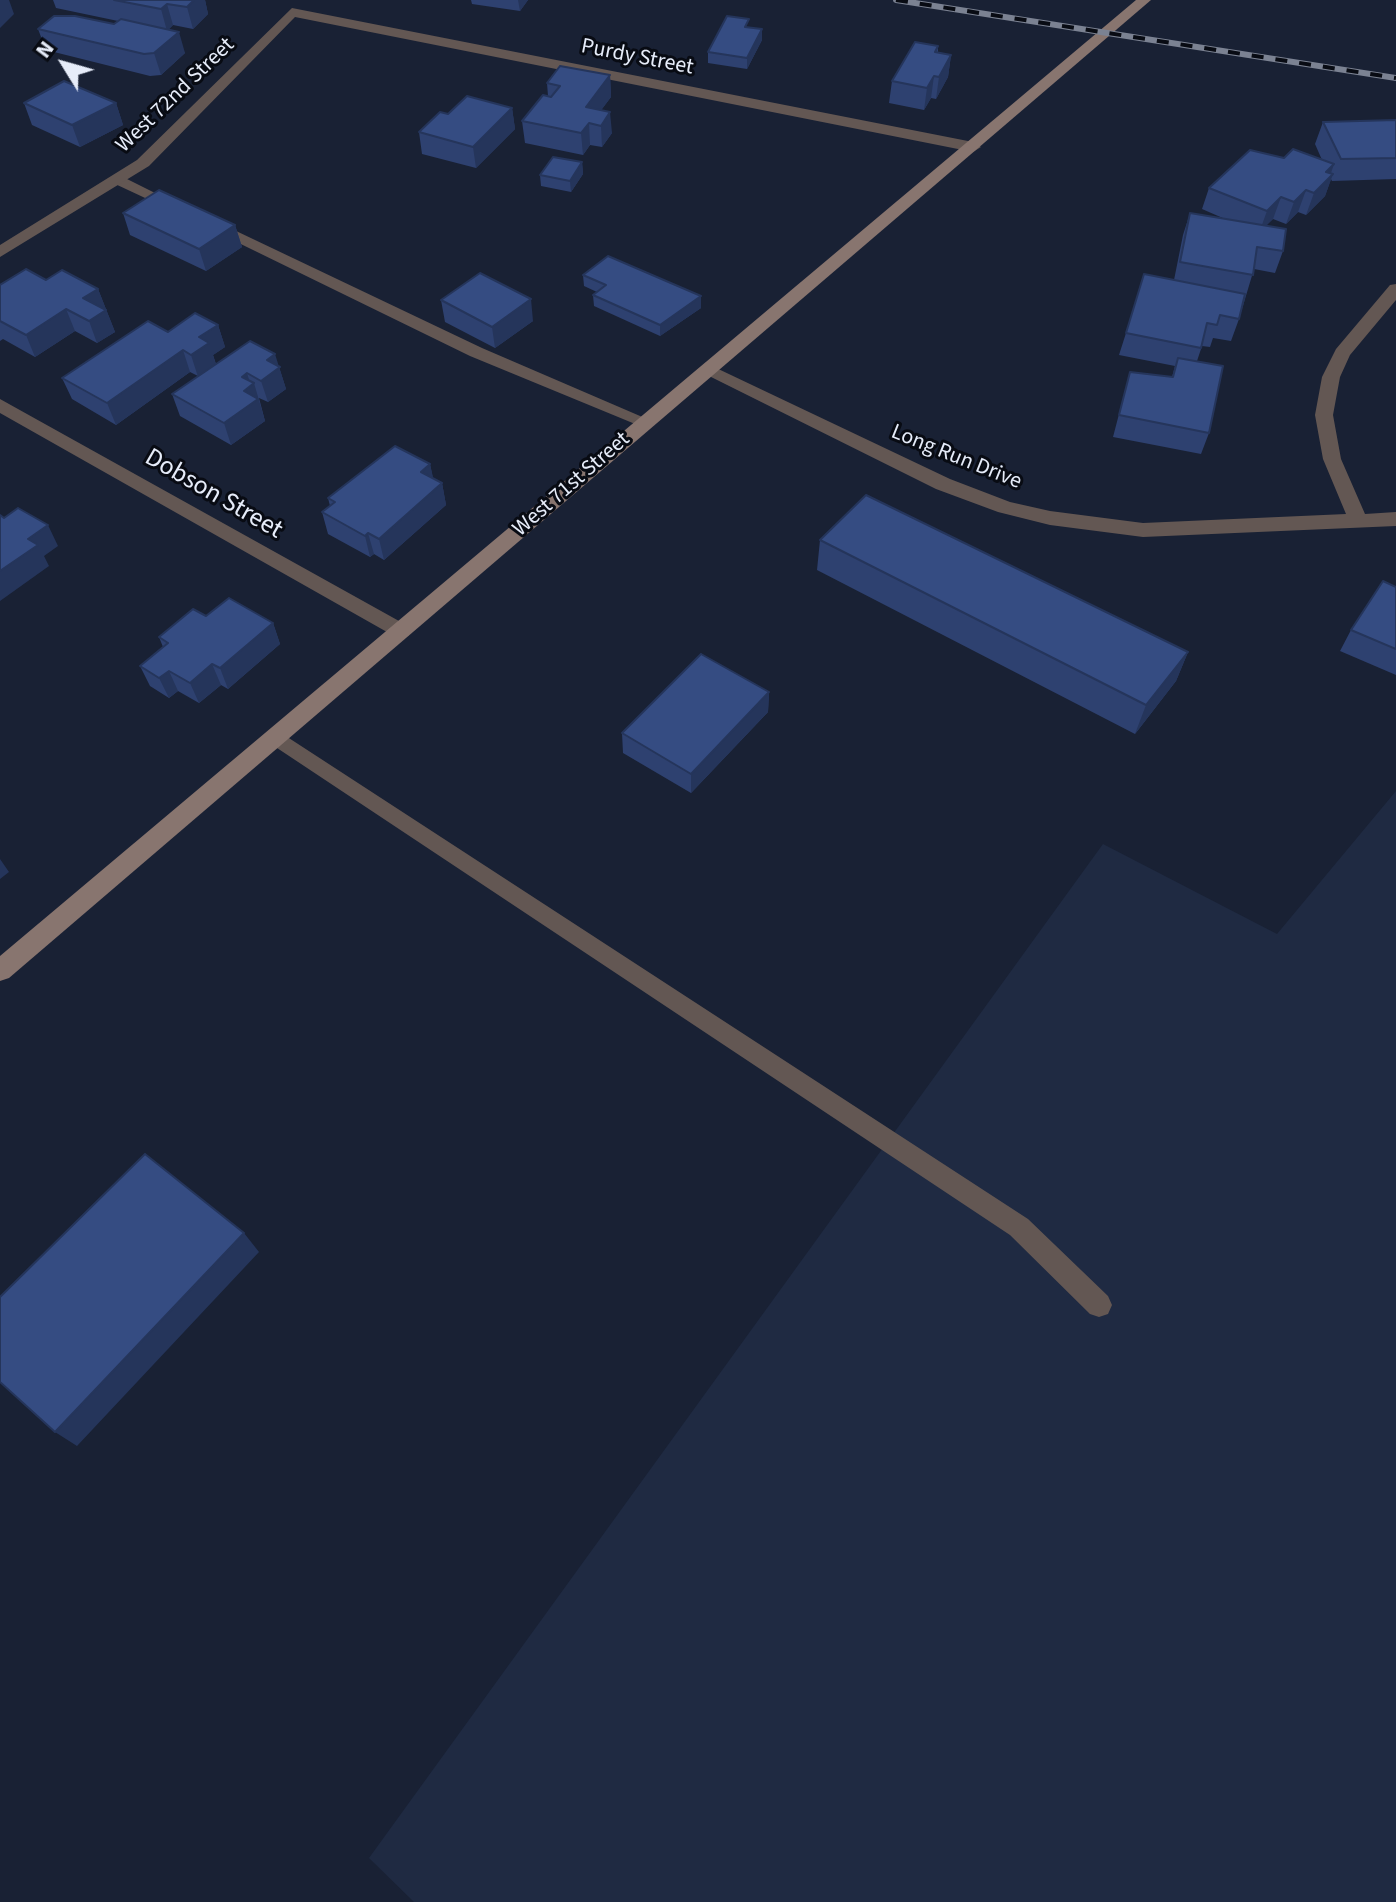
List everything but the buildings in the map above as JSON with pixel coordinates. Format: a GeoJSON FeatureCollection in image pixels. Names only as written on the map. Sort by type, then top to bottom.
{"type":"FeatureCollection","features":[{"type":"Feature","properties":{"kind":"main road","name":"West 71st Street"},"geometry":{"type":"LineString","coordinates":[[0,971],[1144,0]]}},
{"type":"Feature","properties":{"kind":"street","name":"Purdy Street"},"geometry":{"type":"LineString","coordinates":[[292,12],[973,147]]}},
{"type":"Feature","properties":{"kind":"street","name":"West 72nd Street"},"geometry":{"type":"LineString","coordinates":[[0,252],[118,180],[164,145],[292,12]]}},
{"type":"Feature","properties":{"kind":"street"},"geometry":{"type":"LineString","coordinates":[[1359,522],[1332,459],[1324,415],[1331,377],[1342,353],[1396,289]]}},
{"type":"Feature","properties":{"kind":"street","name":"Long Run Drive"},"geometry":{"type":"LineString","coordinates":[[706,370],[943,484],[995,504],[1050,518],[1143,530],[1396,519]]}},
{"type":"Feature","properties":{"kind":"street","name":"Dobson Street"},"geometry":{"type":"LineString","coordinates":[[0,405],[401,631]]}},
{"type":"Feature","properties":{"kind":"lane"},"geometry":{"type":"LineString","coordinates":[[118,180],[476,352],[646,422]]}},
{"type":"Feature","properties":{"kind":"lane"},"geometry":{"type":"LineString","coordinates":[[275,737],[1019,1227],[1099,1305]]}},
{"type":"Feature","properties":{"kind":"shaded area"},"geometry":{"type":"Polygon","coordinates":[[[1396,791],[1396,1902],[414,1902],[369,1858],[1103,844],[1277,934],[1396,791]]]}},
{"type":"Feature","properties":{"kind":"railway"},"geometry":{"type":"LineString","coordinates":[[896,0],[1396,78]]}}]}
